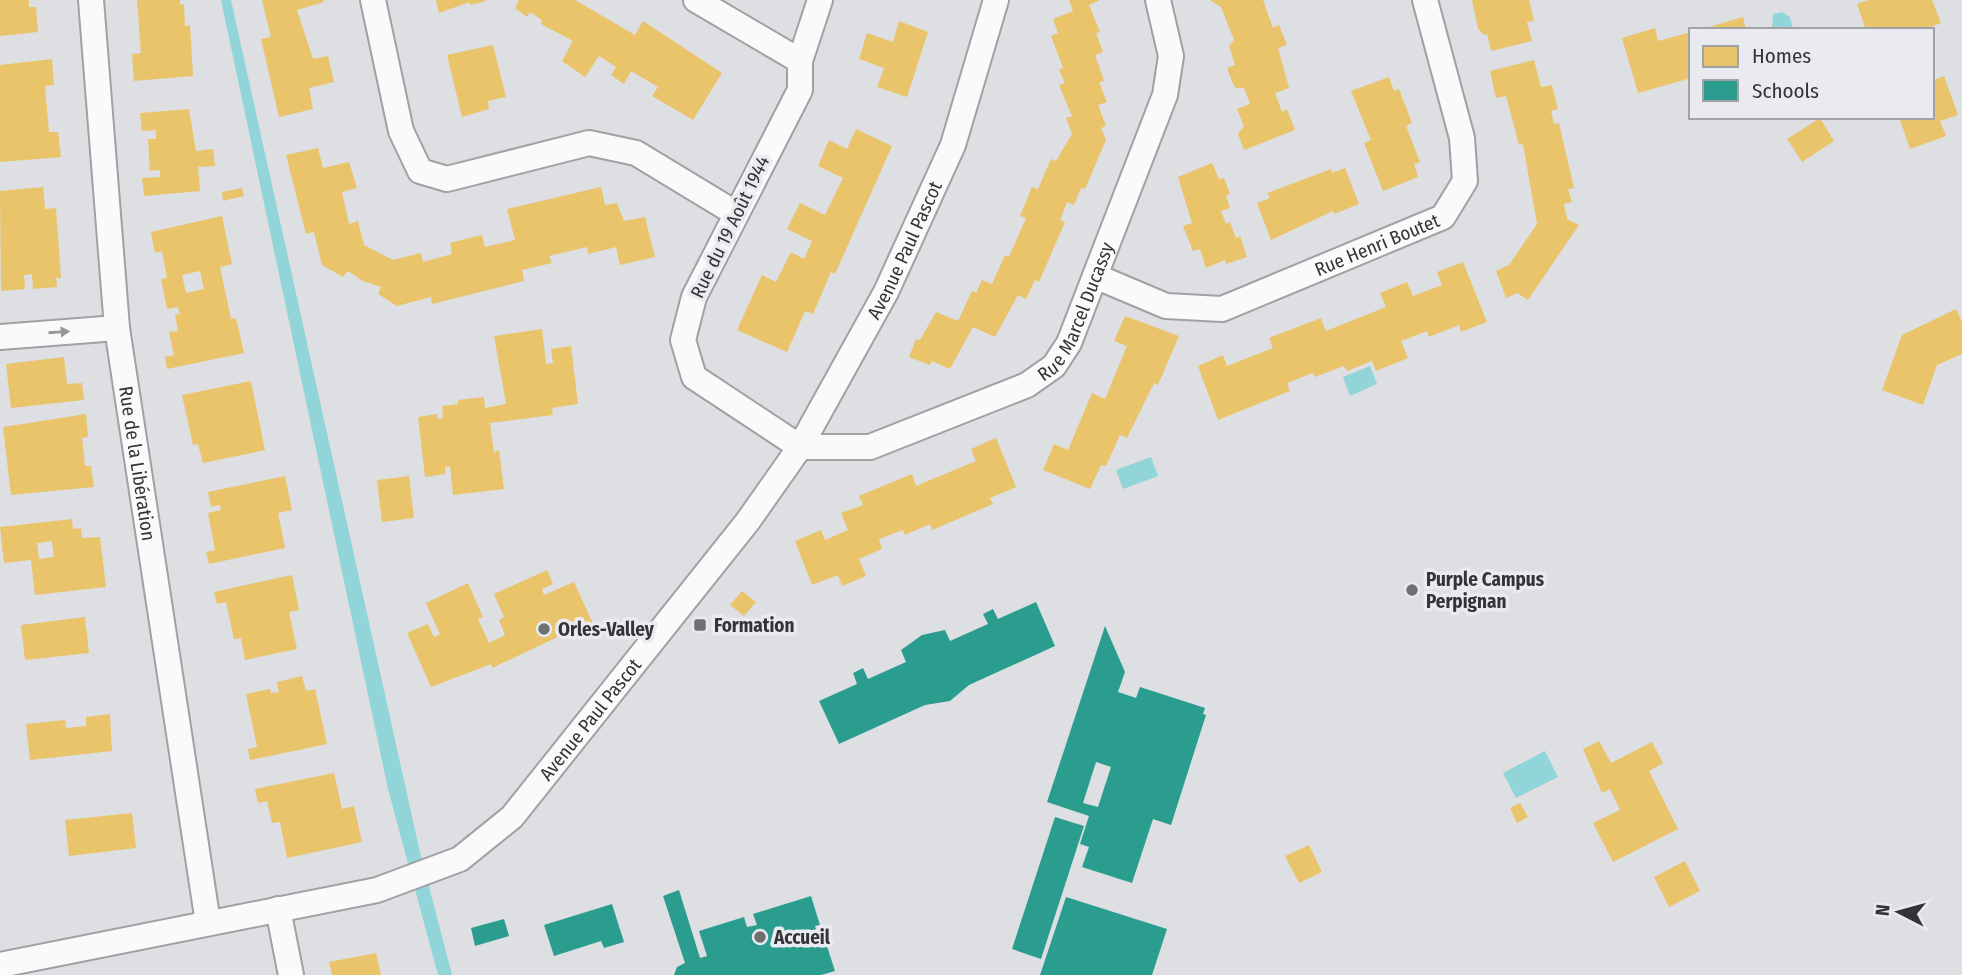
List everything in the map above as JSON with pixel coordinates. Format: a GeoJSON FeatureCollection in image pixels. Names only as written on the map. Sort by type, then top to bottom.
{"type":"FeatureCollection","features":[{"type":"Feature","properties":{"kind":"street","name":"Rue de la Libération"},"geometry":{"type":"LineString","coordinates":[[92,0],[117,328],[208,923]]}},
{"type":"Feature","properties":{"kind":"street"},"geometry":{"type":"LineString","coordinates":[[373,0],[401,131],[420,171],[447,179],[589,143],[636,153],[735,213]]}},
{"type":"Feature","properties":{"kind":"street"},"geometry":{"type":"LineString","coordinates":[[696,0],[800,61]]}},
{"type":"Feature","properties":{"kind":"street","name":"Rue du 19 Août 1944"},"geometry":{"type":"LineString","coordinates":[[800,447],[694,377],[682,340],[694,297],[800,90],[800,61],[820,0]]}},
{"type":"Feature","properties":{"kind":"street","name":"Avenue Paul Pascot"},"geometry":{"type":"LineString","coordinates":[[0,965],[377,890],[460,859],[512,817],[748,521],[800,447],[886,292],[953,145],[996,0]]}},
{"type":"Feature","properties":{"kind":"street","name":"Rue Marcel Ducassy"},"geometry":{"type":"LineString","coordinates":[[800,447],[870,447],[1027,385],[1054,366],[1069,343],[1165,95],[1171,55],[1158,0]]}},
{"type":"Feature","properties":{"kind":"street","name":"Rue Henri Boutet"},"geometry":{"type":"LineString","coordinates":[[1095,276],[1166,306],[1222,309],[1443,217],[1465,181],[1462,138],[1425,0]]}},
{"type":"Feature","properties":{"kind":"street"},"geometry":{"type":"LineString","coordinates":[[0,337],[117,328]]}},
{"type":"Feature","properties":{"kind":"street"},"geometry":{"type":"LineString","coordinates":[[278,909],[291,975]]}},
{"type":"Feature","properties":{"kind":"water"},"geometry":{"type":"Polygon","coordinates":[[[221,0],[231,0],[419,848],[452,975],[438,975],[388,789],[221,0]]]}},
{"type":"Feature","properties":{"kind":"water"},"geometry":{"type":"Polygon","coordinates":[[[1782,12],[1790,17],[1793,28],[1772,28],[1773,14],[1782,12]]]}},
{"type":"Feature","properties":{"kind":"water"},"geometry":{"type":"Polygon","coordinates":[[[1370,366],[1377,384],[1350,396],[1343,377],[1370,366]]]}},
{"type":"Feature","properties":{"kind":"water"},"geometry":{"type":"Polygon","coordinates":[[[1151,457],[1158,476],[1123,489],[1116,470],[1151,457]]]}},
{"type":"Feature","properties":{"kind":"water"},"geometry":{"type":"Polygon","coordinates":[[[1545,751],[1558,777],[1516,798],[1503,773],[1545,751]]]}},
{"type":"Feature","properties":{"kind":"building: Homes"},"geometry":{"type":"Polygon","coordinates":[[[0,0],[29,0],[29,7],[36,7],[38,32],[0,36],[0,0]]]}},
{"type":"Feature","properties":{"kind":"building: Homes"},"geometry":{"type":"Polygon","coordinates":[[[137,0],[180,0],[180,5],[184,4],[185,26],[190,25],[193,76],[134,81],[132,54],[141,53],[137,0]]]}},
{"type":"Feature","properties":{"kind":"building: Homes"},"geometry":{"type":"Polygon","coordinates":[[[262,0],[324,2],[297,10],[313,59],[328,56],[334,82],[309,88],[313,109],[279,117],[261,39],[271,37],[262,0]]]}},
{"type":"Feature","properties":{"kind":"building: Homes"},"geometry":{"type":"Polygon","coordinates":[[[436,0],[486,1],[470,5],[470,2],[439,13],[436,0]]]}},
{"type":"Feature","properties":{"kind":"building: Homes"},"geometry":{"type":"Polygon","coordinates":[[[519,0],[575,0],[635,35],[643,21],[722,73],[693,120],[652,96],[658,87],[631,71],[624,84],[611,75],[616,67],[599,56],[585,77],[562,61],[573,41],[541,24],[542,20],[530,12],[527,17],[515,8],[519,0]]]}},
{"type":"Feature","properties":{"kind":"building: Homes"},"geometry":{"type":"Polygon","coordinates":[[[1069,0],[1100,0],[1089,5],[1100,32],[1096,33],[1103,52],[1095,55],[1104,81],[1099,82],[1107,102],[1098,105],[1106,126],[1101,128],[1106,140],[1085,189],[1081,188],[1074,205],[1067,202],[1060,220],[1065,222],[1039,282],[1035,280],[1026,299],[1018,295],[995,337],[973,327],[950,369],[932,361],[930,365],[909,357],[916,339],[920,340],[936,312],[958,321],[972,291],[976,293],[982,280],[992,284],[1005,255],[1009,257],[1026,218],[1020,216],[1032,187],[1038,189],[1051,159],[1056,161],[1072,134],[1066,118],[1072,116],[1059,85],[1065,83],[1059,70],[1063,68],[1051,36],[1058,33],[1053,19],[1073,11],[1069,0]]]}},
{"type":"Feature","properties":{"kind":"building: Homes"},"geometry":{"type":"Polygon","coordinates":[[[1210,0],[1263,0],[1273,28],[1279,25],[1287,45],[1278,48],[1289,88],[1275,93],[1282,112],[1287,109],[1295,130],[1244,150],[1238,134],[1244,126],[1237,109],[1250,104],[1244,88],[1236,88],[1233,84],[1227,68],[1235,65],[1229,46],[1234,40],[1221,7],[1210,0]]]}},
{"type":"Feature","properties":{"kind":"building: Homes"},"geometry":{"type":"Polygon","coordinates":[[[1472,0],[1529,0],[1534,21],[1527,22],[1532,41],[1491,51],[1487,34],[1484,35],[1478,29],[1472,0]]]}},
{"type":"Feature","properties":{"kind":"building: Homes"},"geometry":{"type":"Polygon","coordinates":[[[1868,0],[1932,0],[1941,23],[1928,28],[1865,28],[1857,4],[1868,0]]]}},
{"type":"Feature","properties":{"kind":"building: Homes"},"geometry":{"type":"Polygon","coordinates":[[[1743,17],[1746,28],[1705,28],[1743,17]]]}},
{"type":"Feature","properties":{"kind":"building: Homes"},"geometry":{"type":"Polygon","coordinates":[[[899,21],[928,32],[907,97],[877,87],[884,68],[859,59],[867,33],[893,42],[899,21]]]}},
{"type":"Feature","properties":{"kind":"building: Homes"},"geometry":{"type":"Polygon","coordinates":[[[1655,28],[1658,41],[1689,33],[1689,79],[1638,93],[1622,38],[1655,28]]]}},
{"type":"Feature","properties":{"kind":"building: Homes"},"geometry":{"type":"Polygon","coordinates":[[[493,45],[506,97],[488,101],[489,109],[462,117],[447,55],[493,45]]]}},
{"type":"Feature","properties":{"kind":"building: Homes"},"geometry":{"type":"Polygon","coordinates":[[[52,59],[54,85],[45,86],[49,132],[58,132],[61,157],[0,162],[0,65],[52,59]]]}},
{"type":"Feature","properties":{"kind":"building: Homes"},"geometry":{"type":"Polygon","coordinates":[[[1534,60],[1541,87],[1552,85],[1558,109],[1551,111],[1554,124],[1559,123],[1574,188],[1568,189],[1572,202],[1564,204],[1567,219],[1579,225],[1528,300],[1517,293],[1506,298],[1496,271],[1509,265],[1537,224],[1523,144],[1519,145],[1506,96],[1496,98],[1490,71],[1534,60]]]}},
{"type":"Feature","properties":{"kind":"building: Homes"},"geometry":{"type":"Polygon","coordinates":[[[1944,76],[1958,115],[1940,121],[1946,136],[1910,149],[1900,119],[1934,119],[1934,80],[1944,76]]]}},
{"type":"Feature","properties":{"kind":"building: Homes"},"geometry":{"type":"Polygon","coordinates":[[[1389,77],[1394,91],[1399,89],[1412,123],[1406,126],[1420,162],[1414,164],[1418,177],[1383,191],[1364,143],[1371,140],[1351,91],[1389,77]]]}},
{"type":"Feature","properties":{"kind":"building: Homes"},"geometry":{"type":"Polygon","coordinates":[[[189,109],[196,151],[213,149],[215,166],[198,167],[200,191],[144,196],[142,178],[160,177],[160,170],[150,171],[148,139],[156,139],[156,130],[142,131],[140,113],[189,109]]]}},
{"type":"Feature","properties":{"kind":"building: Homes"},"geometry":{"type":"Polygon","coordinates":[[[1821,119],[1834,141],[1802,162],[1787,139],[1821,119]]]}},
{"type":"Feature","properties":{"kind":"building: Homes"},"geometry":{"type":"Polygon","coordinates":[[[856,129],[892,146],[835,274],[831,272],[813,314],[805,311],[787,352],[737,330],[762,275],[776,282],[791,252],[804,259],[812,241],[787,229],[800,203],[825,215],[843,178],[818,166],[829,140],[847,149],[856,129]]]}},
{"type":"Feature","properties":{"kind":"building: Homes"},"geometry":{"type":"Polygon","coordinates":[[[318,148],[323,168],[349,162],[357,188],[342,192],[349,224],[358,221],[364,245],[393,260],[421,253],[423,262],[452,254],[450,243],[482,235],[485,247],[515,240],[507,209],[601,187],[605,205],[617,203],[624,221],[645,217],[655,257],[620,265],[616,247],[588,254],[587,247],[549,256],[552,263],[522,270],[524,281],[432,304],[431,297],[397,306],[378,294],[381,287],[363,281],[348,271],[343,277],[322,265],[314,232],[306,234],[286,155],[318,148]]]}},
{"type":"Feature","properties":{"kind":"building: Homes"},"geometry":{"type":"Polygon","coordinates":[[[1212,163],[1219,179],[1224,178],[1230,194],[1226,196],[1230,208],[1221,211],[1226,224],[1230,222],[1236,238],[1240,236],[1247,257],[1226,264],[1225,260],[1206,268],[1200,249],[1193,251],[1183,226],[1192,223],[1178,177],[1212,163]]]}},
{"type":"Feature","properties":{"kind":"building: Homes"},"geometry":{"type":"Polygon","coordinates":[[[1345,168],[1359,204],[1334,214],[1333,211],[1271,240],[1257,203],[1270,198],[1267,193],[1331,169],[1332,173],[1345,168]]]}},
{"type":"Feature","properties":{"kind":"building: Homes"},"geometry":{"type":"Polygon","coordinates":[[[43,187],[45,209],[56,208],[61,278],[56,278],[57,287],[33,289],[32,274],[24,275],[25,289],[1,291],[0,191],[43,187]]]}},
{"type":"Feature","properties":{"kind":"building: Homes"},"geometry":{"type":"Polygon","coordinates":[[[242,188],[244,196],[223,201],[222,192],[242,188]]]}},
{"type":"Feature","properties":{"kind":"building: Homes"},"geometry":{"type":"Polygon","coordinates":[[[222,216],[232,264],[220,267],[231,319],[236,318],[244,353],[167,369],[165,357],[174,355],[169,332],[178,331],[175,315],[180,314],[178,307],[167,309],[161,279],[167,278],[162,251],[155,253],[151,232],[222,216]],[[200,271],[182,275],[186,293],[204,289],[200,271]]]}},
{"type":"Feature","properties":{"kind":"building: Homes"},"geometry":{"type":"Polygon","coordinates":[[[1463,262],[1487,322],[1461,332],[1459,325],[1429,337],[1427,331],[1401,341],[1408,358],[1376,371],[1372,361],[1347,371],[1344,366],[1315,377],[1313,373],[1287,383],[1290,391],[1218,420],[1198,366],[1223,355],[1227,366],[1273,348],[1269,338],[1321,318],[1326,331],[1386,307],[1380,293],[1407,282],[1413,296],[1442,285],[1437,272],[1463,262]]]}},
{"type":"Feature","properties":{"kind":"building: Homes"},"geometry":{"type":"Polygon","coordinates":[[[1956,309],[1962,322],[1962,354],[1937,365],[1923,405],[1882,390],[1902,335],[1956,309]]]}},
{"type":"Feature","properties":{"kind":"building: Homes"},"geometry":{"type":"Polygon","coordinates":[[[1125,316],[1179,336],[1158,385],[1154,383],[1127,438],[1120,435],[1106,466],[1101,465],[1090,489],[1043,470],[1054,444],[1068,450],[1092,393],[1105,399],[1127,346],[1114,341],[1125,316]]]}},
{"type":"Feature","properties":{"kind":"building: Homes"},"geometry":{"type":"Polygon","coordinates":[[[542,329],[546,364],[553,363],[551,349],[571,346],[578,404],[552,408],[553,415],[490,423],[494,452],[499,450],[504,489],[453,495],[450,466],[445,467],[445,474],[425,477],[418,417],[437,414],[438,419],[443,418],[442,406],[458,404],[458,400],[484,397],[485,408],[506,404],[494,336],[542,329]]]}},
{"type":"Feature","properties":{"kind":"building: Homes"},"geometry":{"type":"Polygon","coordinates":[[[64,357],[67,384],[82,383],[84,400],[11,408],[6,364],[64,357]]]}},
{"type":"Feature","properties":{"kind":"building: Homes"},"geometry":{"type":"Polygon","coordinates":[[[251,381],[265,450],[203,463],[198,444],[193,445],[182,395],[251,381]]]}},
{"type":"Feature","properties":{"kind":"building: Homes"},"geometry":{"type":"Polygon","coordinates":[[[86,414],[88,437],[82,438],[85,466],[91,466],[94,487],[11,495],[3,427],[86,414]]]}},
{"type":"Feature","properties":{"kind":"building: Homes"},"geometry":{"type":"Polygon","coordinates":[[[996,438],[1016,487],[990,498],[993,504],[932,530],[930,524],[905,535],[903,530],[879,539],[882,549],[859,559],[866,576],[842,586],[838,575],[812,585],[795,541],[821,530],[825,540],[848,530],[841,513],[863,505],[859,496],[912,474],[916,486],[976,461],[971,449],[996,438]]]}},
{"type":"Feature","properties":{"kind":"building: Homes"},"geometry":{"type":"Polygon","coordinates":[[[285,476],[292,510],[278,513],[285,548],[209,564],[206,552],[215,550],[208,513],[221,510],[220,505],[211,507],[208,492],[285,476]]]}},
{"type":"Feature","properties":{"kind":"building: Homes"},"geometry":{"type":"Polygon","coordinates":[[[409,476],[414,518],[382,522],[377,480],[409,476]]]}},
{"type":"Feature","properties":{"kind":"building: Homes"},"geometry":{"type":"Polygon","coordinates":[[[72,519],[73,529],[81,528],[82,538],[100,537],[106,587],[35,595],[31,560],[4,563],[0,527],[72,519]],[[52,541],[37,543],[39,559],[54,557],[52,541]]]}},
{"type":"Feature","properties":{"kind":"building: Homes","name":"Orles-Valley"},"geometry":{"type":"Polygon","coordinates":[[[547,570],[553,584],[542,589],[544,595],[574,582],[594,626],[564,640],[562,635],[492,668],[491,664],[431,687],[407,633],[428,624],[434,637],[440,634],[426,603],[468,583],[483,617],[478,619],[489,643],[505,635],[499,620],[504,617],[494,594],[547,570]]]}},
{"type":"Feature","properties":{"kind":"building: Homes"},"geometry":{"type":"Polygon","coordinates":[[[292,575],[299,610],[289,612],[297,649],[245,660],[241,638],[234,639],[226,602],[217,604],[214,592],[292,575]]]}},
{"type":"Feature","properties":{"kind":"building: Homes"},"geometry":{"type":"Polygon","coordinates":[[[742,591],[756,602],[744,616],[730,605],[742,591]]]}},
{"type":"Feature","properties":{"kind":"building: Homes"},"geometry":{"type":"Polygon","coordinates":[[[85,617],[89,653],[25,660],[21,625],[85,617]]]}},
{"type":"Feature","properties":{"kind":"building: Homes"},"geometry":{"type":"Polygon","coordinates":[[[302,676],[306,691],[315,689],[327,744],[250,760],[248,749],[257,747],[246,694],[270,689],[271,693],[279,692],[277,682],[302,676]]]}},
{"type":"Feature","properties":{"kind":"building: Homes"},"geometry":{"type":"Polygon","coordinates":[[[110,714],[112,751],[30,760],[26,724],[65,720],[66,728],[86,726],[86,717],[110,714]]]}},
{"type":"Feature","properties":{"kind":"building: Homes"},"geometry":{"type":"Polygon","coordinates":[[[1599,741],[1611,763],[1652,742],[1663,763],[1649,771],[1678,829],[1613,862],[1593,823],[1620,810],[1610,789],[1602,793],[1583,749],[1599,741]]]}},
{"type":"Feature","properties":{"kind":"building: Homes"},"geometry":{"type":"Polygon","coordinates":[[[334,773],[342,809],[354,806],[362,842],[287,858],[280,822],[272,823],[267,801],[258,803],[255,789],[334,773]]]}},
{"type":"Feature","properties":{"kind":"building: Homes"},"geometry":{"type":"Polygon","coordinates":[[[1520,803],[1528,817],[1517,823],[1510,808],[1520,803]]]}},
{"type":"Feature","properties":{"kind":"building: Homes"},"geometry":{"type":"Polygon","coordinates":[[[132,813],[136,848],[69,856],[65,820],[132,813]]]}},
{"type":"Feature","properties":{"kind":"building: Homes"},"geometry":{"type":"Polygon","coordinates":[[[1309,845],[1322,872],[1299,883],[1285,856],[1309,845]]]}},
{"type":"Feature","properties":{"kind":"building: Homes"},"geometry":{"type":"Polygon","coordinates":[[[1685,861],[1700,891],[1669,907],[1654,877],[1685,861]]]}},
{"type":"Feature","properties":{"kind":"building: Homes"},"geometry":{"type":"Polygon","coordinates":[[[376,953],[381,975],[332,975],[329,962],[376,953]]]}},
{"type":"Feature","properties":{"kind":"building: Schools"},"geometry":{"type":"Polygon","coordinates":[[[1036,602],[1055,646],[969,685],[950,701],[925,705],[839,744],[819,701],[857,684],[853,673],[863,668],[868,679],[906,662],[901,650],[922,635],[945,630],[950,641],[988,624],[983,614],[993,609],[998,619],[1036,602]]]}},
{"type":"Feature","properties":{"kind":"building: Schools"},"geometry":{"type":"Polygon","coordinates":[[[1105,626],[1125,672],[1118,692],[1136,698],[1140,687],[1205,708],[1203,714],[1206,715],[1171,825],[1153,819],[1132,883],[1082,867],[1089,847],[1080,844],[1089,816],[1047,802],[1105,626]],[[1096,762],[1083,803],[1098,807],[1111,767],[1096,762]]]}},
{"type":"Feature","properties":{"kind":"building: Schools"},"geometry":{"type":"Polygon","coordinates":[[[1055,817],[1084,826],[1041,959],[1012,949],[1055,817]]]}},
{"type":"Feature","properties":{"kind":"building: Schools","name":"Accueil"},"geometry":{"type":"Polygon","coordinates":[[[679,890],[700,958],[707,956],[699,931],[744,917],[747,927],[757,925],[753,914],[811,896],[820,925],[815,926],[821,945],[826,943],[835,971],[821,975],[674,975],[677,967],[685,963],[663,896],[679,890]]]}},
{"type":"Feature","properties":{"kind":"building: Schools"},"geometry":{"type":"Polygon","coordinates":[[[1066,897],[1167,929],[1152,975],[1040,975],[1066,897]]]}},
{"type":"Feature","properties":{"kind":"building: Schools"},"geometry":{"type":"Polygon","coordinates":[[[612,904],[624,942],[604,948],[601,941],[554,956],[544,925],[612,904]]]}},
{"type":"Feature","properties":{"kind":"building: Schools"},"geometry":{"type":"Polygon","coordinates":[[[504,919],[509,936],[475,946],[471,928],[504,919]]]}},
{"type":"Feature","properties":{"kind":"place","name":"Purple Campus Perpignan"},"geometry":{"type":"Point","coordinates":[1412,590]}},
{"type":"Feature","properties":{"kind":"place","name":"Formation"},"geometry":{"type":"Point","coordinates":[700,625]}},
{"type":"Feature","properties":{"kind":"place","name":"Orles-Valley"},"geometry":{"type":"Point","coordinates":[544,629]}},
{"type":"Feature","properties":{"kind":"place","name":"Accueil"},"geometry":{"type":"Point","coordinates":[760,937]}}]}
